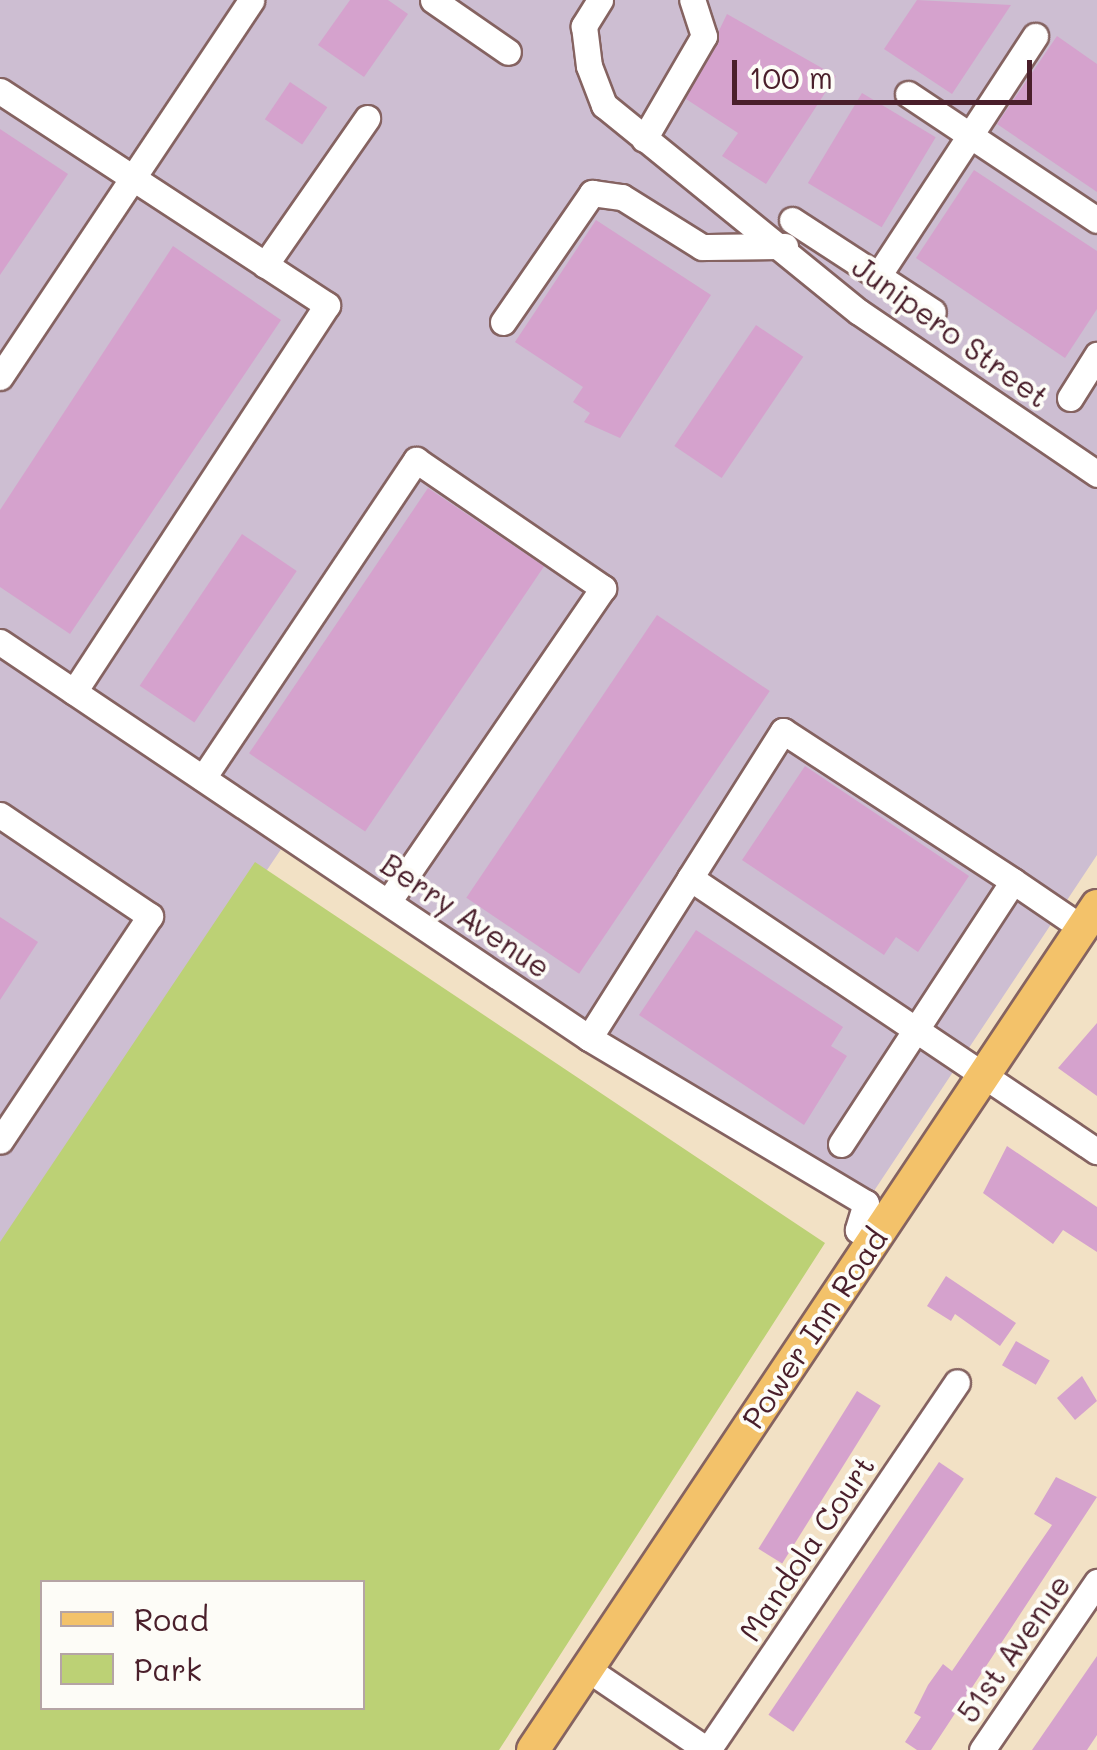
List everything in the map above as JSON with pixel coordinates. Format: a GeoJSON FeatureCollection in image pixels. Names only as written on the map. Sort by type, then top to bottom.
{"type":"FeatureCollection","features":[{"type":"Feature","properties":{"kind":"main road","name":"Power Inn Road"},"geometry":{"type":"LineString","coordinates":[[532,1750],[1090,917]]}},
{"type":"Feature","properties":{"kind":"street"},"geometry":{"type":"LineString","coordinates":[[0,377],[250,0]]}},
{"type":"Feature","properties":{"kind":"street"},"geometry":{"type":"LineString","coordinates":[[433,0],[508,52]]}},
{"type":"Feature","properties":{"kind":"street"},"geometry":{"type":"LineString","coordinates":[[600,0],[584,26],[589,66],[604,104],[644,139],[783,234],[878,276],[934,312]]}},
{"type":"Feature","properties":{"kind":"street"},"geometry":{"type":"LineString","coordinates":[[644,139],[704,36],[692,0]]}},
{"type":"Feature","properties":{"kind":"street"},"geometry":{"type":"LineString","coordinates":[[878,276],[1035,36]]}},
{"type":"Feature","properties":{"kind":"street"},"geometry":{"type":"LineString","coordinates":[[0,91],[327,305],[74,691]]}},
{"type":"Feature","properties":{"kind":"street"},"geometry":{"type":"LineString","coordinates":[[908,94],[1097,220]]}},
{"type":"Feature","properties":{"kind":"street"},"geometry":{"type":"LineString","coordinates":[[265,265],[367,118]]}},
{"type":"Feature","properties":{"kind":"street"},"geometry":{"type":"LineString","coordinates":[[503,322],[592,192],[622,197],[702,247],[783,234]]}},
{"type":"Feature","properties":{"kind":"street","name":"Junipero Street"},"geometry":{"type":"LineString","coordinates":[[783,234],[859,312],[1097,474]]}},
{"type":"Feature","properties":{"kind":"street"},"geometry":{"type":"LineString","coordinates":[[1070,398],[1097,355]]}},
{"type":"Feature","properties":{"kind":"street"},"geometry":{"type":"LineString","coordinates":[[203,778],[416,460],[603,588],[390,902]]}},
{"type":"Feature","properties":{"kind":"street","name":"Berry Avenue"},"geometry":{"type":"LineString","coordinates":[[0,642],[589,1038],[866,1203],[858,1230],[873,1240]]}},
{"type":"Feature","properties":{"kind":"street"},"geometry":{"type":"LineString","coordinates":[[589,1038],[783,730],[1014,881],[1090,917]]}},
{"type":"Feature","properties":{"kind":"street"},"geometry":{"type":"LineString","coordinates":[[0,815],[150,916],[0,1141]]}},
{"type":"Feature","properties":{"kind":"street"},"geometry":{"type":"LineString","coordinates":[[690,878],[986,1072],[1097,1151]]}},
{"type":"Feature","properties":{"kind":"street"},"geometry":{"type":"LineString","coordinates":[[841,1144],[1014,881]]}},
{"type":"Feature","properties":{"kind":"street","name":"Mandola Court"},"geometry":{"type":"LineString","coordinates":[[708,1750],[957,1382]]}},
{"type":"Feature","properties":{"kind":"street","name":"51st Avenue"},"geometry":{"type":"LineString","coordinates":[[982,1750],[1097,1582]]}},
{"type":"Feature","properties":{"kind":"street"},"geometry":{"type":"LineString","coordinates":[[586,1668],[708,1750]]}},
{"type":"Feature","properties":{"kind":"shaded area"},"geometry":{"type":"Polygon","coordinates":[[[0,0],[1097,0],[1097,855],[866,1203],[294,830],[0,1265],[0,0]]]}},
{"type":"Feature","properties":{"kind":"green space"},"geometry":{"type":"Polygon","coordinates":[[[255,862],[825,1243],[499,1750],[0,1750],[0,1242],[255,862]]]}},
{"type":"Feature","properties":{"kind":"building"},"geometry":{"type":"Polygon","coordinates":[[[350,0],[388,0],[408,14],[364,77],[318,45],[350,0]]]}},
{"type":"Feature","properties":{"kind":"building"},"geometry":{"type":"Polygon","coordinates":[[[917,0],[1011,5],[952,94],[884,49],[917,0]]]}},
{"type":"Feature","properties":{"kind":"building"},"geometry":{"type":"Polygon","coordinates":[[[727,14],[836,76],[766,184],[722,156],[738,133],[686,99],[727,14]]]}},
{"type":"Feature","properties":{"kind":"building"},"geometry":{"type":"Polygon","coordinates":[[[1057,36],[1097,64],[1097,192],[997,124],[1057,36]]]}},
{"type":"Feature","properties":{"kind":"building"},"geometry":{"type":"Polygon","coordinates":[[[290,82],[327,107],[302,144],[265,119],[290,82]]]}},
{"type":"Feature","properties":{"kind":"building"},"geometry":{"type":"Polygon","coordinates":[[[862,93],[936,137],[882,227],[808,183],[862,93]]]}},
{"type":"Feature","properties":{"kind":"building"},"geometry":{"type":"Polygon","coordinates":[[[0,129],[68,174],[0,275],[0,129]]]}},
{"type":"Feature","properties":{"kind":"building"},"geometry":{"type":"Polygon","coordinates":[[[974,170],[1097,251],[1097,309],[1065,358],[916,258],[974,170]]]}},
{"type":"Feature","properties":{"kind":"building"},"geometry":{"type":"Polygon","coordinates":[[[596,220],[711,295],[620,438],[584,422],[590,413],[573,402],[583,387],[515,342],[596,220]]]}},
{"type":"Feature","properties":{"kind":"building"},"geometry":{"type":"Polygon","coordinates":[[[173,246],[281,320],[70,634],[0,587],[0,510],[173,246]]]}},
{"type":"Feature","properties":{"kind":"building"},"geometry":{"type":"Polygon","coordinates":[[[756,325],[803,357],[722,478],[674,446],[756,325]]]}},
{"type":"Feature","properties":{"kind":"building"},"geometry":{"type":"Polygon","coordinates":[[[428,488],[544,566],[365,832],[249,753],[428,488]]]}},
{"type":"Feature","properties":{"kind":"building"},"geometry":{"type":"Polygon","coordinates":[[[242,534],[297,571],[194,723],[140,686],[242,534]]]}},
{"type":"Feature","properties":{"kind":"building"},"geometry":{"type":"Polygon","coordinates":[[[657,615],[770,691],[579,974],[466,898],[657,615]]]}},
{"type":"Feature","properties":{"kind":"building"},"geometry":{"type":"Polygon","coordinates":[[[805,766],[969,876],[918,952],[896,937],[884,955],[742,860],[805,766]]]}},
{"type":"Feature","properties":{"kind":"building"},"geometry":{"type":"Polygon","coordinates":[[[0,917],[38,942],[0,1000],[0,917]]]}},
{"type":"Feature","properties":{"kind":"building"},"geometry":{"type":"Polygon","coordinates":[[[696,930],[843,1027],[831,1046],[847,1056],[804,1125],[639,1015],[696,930]]]}},
{"type":"Feature","properties":{"kind":"building"},"geometry":{"type":"Polygon","coordinates":[[[1097,1023],[1097,1096],[1058,1068],[1097,1023]]]}},
{"type":"Feature","properties":{"kind":"building"},"geometry":{"type":"Polygon","coordinates":[[[1007,1146],[1097,1207],[1097,1252],[1063,1230],[1053,1244],[983,1193],[1007,1146]]]}},
{"type":"Feature","properties":{"kind":"building"},"geometry":{"type":"Polygon","coordinates":[[[946,1276],[1016,1323],[1000,1346],[955,1314],[951,1321],[927,1306],[946,1276]]]}},
{"type":"Feature","properties":{"kind":"building"},"geometry":{"type":"Polygon","coordinates":[[[1016,1341],[1050,1360],[1036,1385],[1002,1365],[1016,1341]]]}},
{"type":"Feature","properties":{"kind":"building"},"geometry":{"type":"Polygon","coordinates":[[[1082,1376],[1097,1401],[1075,1420],[1057,1398],[1082,1376]]]}},
{"type":"Feature","properties":{"kind":"building"},"geometry":{"type":"Polygon","coordinates":[[[857,1391],[881,1406],[782,1564],[758,1549],[857,1391]]]}},
{"type":"Feature","properties":{"kind":"building"},"geometry":{"type":"Polygon","coordinates":[[[939,1462],[964,1479],[793,1732],[768,1715],[939,1462]]]}},
{"type":"Feature","properties":{"kind":"building"},"geometry":{"type":"Polygon","coordinates":[[[1056,1477],[1097,1497],[931,1750],[917,1750],[905,1742],[921,1717],[914,1713],[928,1685],[943,1664],[952,1671],[1052,1525],[1034,1514],[1056,1477]]]}},
{"type":"Feature","properties":{"kind":"building"},"geometry":{"type":"Polygon","coordinates":[[[1097,1656],[1097,1735],[1087,1750],[1032,1750],[1097,1656]]]}}]}
